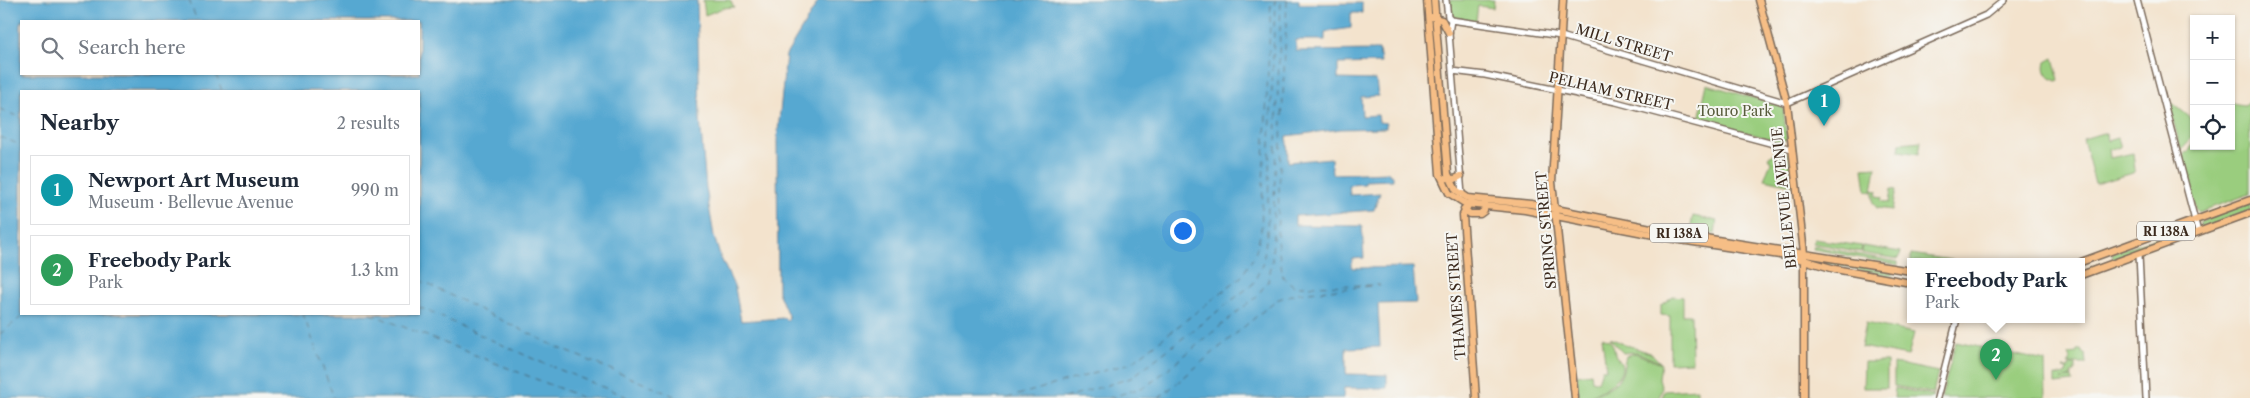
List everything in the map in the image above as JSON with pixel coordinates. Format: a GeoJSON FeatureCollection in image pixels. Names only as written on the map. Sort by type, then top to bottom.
{"type":"FeatureCollection","features":[{"type":"Feature","properties":{"kind":"main road"},"geometry":{"type":"LineString","coordinates":[[1426,0],[1440,174],[1448,191],[1466,207],[1470,214],[1479,215],[1483,212],[1485,203]]}},
{"type":"Feature","properties":{"kind":"main road"},"geometry":{"type":"LineString","coordinates":[[1434,0],[1449,178]]}},
{"type":"Feature","properties":{"kind":"main road","name":"SPRING STREET"},"geometry":{"type":"LineString","coordinates":[[1563,0],[1559,90],[1552,177],[1575,398]]}},
{"type":"Feature","properties":{"kind":"main road","name":"BELLEVUE AVENUE"},"geometry":{"type":"LineString","coordinates":[[1758,0],[1787,103],[1804,253],[1804,398]]}},
{"type":"Feature","properties":{"kind":"main road"},"geometry":{"type":"LineString","coordinates":[[1428,17],[1436,17],[1443,20],[1449,33]]}},
{"type":"Feature","properties":{"kind":"main road"},"geometry":{"type":"LineString","coordinates":[[1440,174],[1449,178],[1462,195]]}},
{"type":"Feature","properties":{"kind":"main road"},"geometry":{"type":"LineString","coordinates":[[1449,178],[1461,176]]}},
{"type":"Feature","properties":{"kind":"main road","name":"RI 138A"},"geometry":{"type":"LineString","coordinates":[[1462,195],[1485,203],[1555,212],[1907,270]]}},
{"type":"Feature","properties":{"kind":"main road"},"geometry":{"type":"LineString","coordinates":[[1466,207],[1475,199]]}},
{"type":"Feature","properties":{"kind":"main road","name":"RI 138A"},"geometry":{"type":"LineString","coordinates":[[2085,261],[2250,200]]}},
{"type":"Feature","properties":{"kind":"main road","name":"THAMES STREET"},"geometry":{"type":"LineString","coordinates":[[1466,207],[1476,398]]}},
{"type":"Feature","properties":{"kind":"main road","name":"RI 138A"},"geometry":{"type":"LineString","coordinates":[[1555,212],[1684,241],[1793,258],[1907,282]]}},
{"type":"Feature","properties":{"kind":"main road","name":"RI 138A"},"geometry":{"type":"LineString","coordinates":[[2085,274],[2250,213]]}},
{"type":"Feature","properties":{"kind":"main road"},"geometry":{"type":"LineString","coordinates":[[1788,250],[1802,238]]}},
{"type":"Feature","properties":{"kind":"street"},"geometry":{"type":"LineString","coordinates":[[1446,0],[1448,17],[1451,20],[1449,33],[1462,195]]}},
{"type":"Feature","properties":{"kind":"street"},"geometry":{"type":"LineString","coordinates":[[1787,103],[1986,14],[2004,0]]}},
{"type":"Feature","properties":{"kind":"street"},"geometry":{"type":"LineString","coordinates":[[2138,0],[2198,232]]}},
{"type":"Feature","properties":{"kind":"street","name":"MILL STREET"},"geometry":{"type":"LineString","coordinates":[[1451,20],[1561,36],[1787,103]]}},
{"type":"Feature","properties":{"kind":"street","name":"PELHAM STREET"},"geometry":{"type":"LineString","coordinates":[[1452,71],[1559,90],[1647,110],[1792,149]]}},
{"type":"Feature","properties":{"kind":"street"},"geometry":{"type":"LineString","coordinates":[[2138,255],[2146,398]]}},
{"type":"Feature","properties":{"kind":"street"},"geometry":{"type":"LineString","coordinates":[[1937,398],[1956,323]]}},
{"type":"Feature","properties":{"kind":"green space"},"geometry":{"type":"Polygon","coordinates":[[[703,0],[730,0],[734,7],[723,8],[705,15],[703,0]]]}},
{"type":"Feature","properties":{"kind":"green space"},"geometry":{"type":"Polygon","coordinates":[[[1450,0],[1494,0],[1493,8],[1478,6],[1476,21],[1454,17],[1451,12],[1450,0]]]}},
{"type":"Feature","properties":{"kind":"green space"},"geometry":{"type":"Polygon","coordinates":[[[2053,58],[2059,80],[2057,81],[2049,76],[2045,68],[2046,62],[2053,58]]]}},
{"type":"Feature","properties":{"kind":"green space","name":"Touro Park"},"geometry":{"type":"Polygon","coordinates":[[[1707,84],[1783,107],[1787,139],[1781,142],[1699,119],[1707,84]]]}},
{"type":"Feature","properties":{"kind":"green space"},"geometry":{"type":"Polygon","coordinates":[[[2168,102],[2171,102],[2190,117],[2190,140],[2181,150],[2168,102]]]}},
{"type":"Feature","properties":{"kind":"green space"},"geometry":{"type":"Polygon","coordinates":[[[2250,102],[2250,194],[2199,212],[2196,209],[2182,156],[2186,152],[2188,153],[2190,149],[2235,150],[2235,104],[2244,105],[2250,102]]]}},
{"type":"Feature","properties":{"kind":"green space"},"geometry":{"type":"Polygon","coordinates":[[[2103,133],[2107,135],[2108,141],[2118,138],[2121,147],[2111,150],[2109,148],[2110,158],[2133,153],[2135,170],[2133,173],[2095,184],[2083,139],[2103,133]]]}},
{"type":"Feature","properties":{"kind":"green space"},"geometry":{"type":"Polygon","coordinates":[[[1921,141],[1919,154],[1899,151],[1900,143],[1921,141]]]}},
{"type":"Feature","properties":{"kind":"green space"},"geometry":{"type":"Polygon","coordinates":[[[1777,149],[1788,154],[1792,185],[1764,179],[1771,163],[1768,157],[1773,155],[1777,149]]]}},
{"type":"Feature","properties":{"kind":"green space"},"geometry":{"type":"Polygon","coordinates":[[[1876,167],[1872,192],[1866,191],[1863,168],[1876,167]]]}},
{"type":"Feature","properties":{"kind":"green space"},"geometry":{"type":"Polygon","coordinates":[[[1891,189],[1896,190],[1892,210],[1877,208],[1873,203],[1873,190],[1877,191],[1876,196],[1882,197],[1881,201],[1889,203],[1891,189]]]}},
{"type":"Feature","properties":{"kind":"green space"},"geometry":{"type":"Polygon","coordinates":[[[2250,203],[2250,211],[2200,228],[2200,222],[2250,203]]]}},
{"type":"Feature","properties":{"kind":"green space"},"geometry":{"type":"Polygon","coordinates":[[[1693,216],[1717,221],[1715,234],[1690,231],[1693,216]]]}},
{"type":"Feature","properties":{"kind":"green space"},"geometry":{"type":"Polygon","coordinates":[[[2192,225],[2194,231],[2113,259],[2112,253],[2192,225]]]}},
{"type":"Feature","properties":{"kind":"green space"},"geometry":{"type":"Polygon","coordinates":[[[1814,239],[1862,246],[1861,252],[1813,243],[1814,239]]]}},
{"type":"Feature","properties":{"kind":"green space"},"geometry":{"type":"Polygon","coordinates":[[[1814,246],[1898,262],[1898,265],[1813,249],[1814,246]]]}},
{"type":"Feature","properties":{"kind":"green space"},"geometry":{"type":"Polygon","coordinates":[[[1863,246],[1901,252],[1899,259],[1862,253],[1863,246]]]}},
{"type":"Feature","properties":{"kind":"green space"},"geometry":{"type":"Polygon","coordinates":[[[1911,254],[1937,258],[1911,258],[1911,254]]]}},
{"type":"Feature","properties":{"kind":"green space"},"geometry":{"type":"Polygon","coordinates":[[[1817,258],[1893,272],[1892,276],[1816,261],[1817,258]]]}},
{"type":"Feature","properties":{"kind":"green space"},"geometry":{"type":"Polygon","coordinates":[[[1673,296],[1683,297],[1683,315],[1691,315],[1692,362],[1670,363],[1670,316],[1661,315],[1661,305],[1673,296]]]}},
{"type":"Feature","properties":{"kind":"green space"},"geometry":{"type":"Polygon","coordinates":[[[1866,323],[1914,333],[1908,356],[1861,347],[1866,323]]]}},
{"type":"Feature","properties":{"kind":"green space"},"geometry":{"type":"Polygon","coordinates":[[[1602,337],[1613,345],[1615,354],[1622,366],[1621,373],[1612,384],[1591,395],[1579,398],[1577,375],[1591,373],[1592,380],[1598,382],[1602,369],[1606,369],[1602,337]]]}},
{"type":"Feature","properties":{"kind":"green space"},"geometry":{"type":"Polygon","coordinates":[[[1609,338],[1652,354],[1661,363],[1636,352],[1623,353],[1609,338]]]}},
{"type":"Feature","properties":{"kind":"green space"},"geometry":{"type":"Polygon","coordinates":[[[1956,342],[2045,361],[2046,398],[1941,398],[1956,342]]]}},
{"type":"Feature","properties":{"kind":"green space"},"geometry":{"type":"Polygon","coordinates":[[[2077,350],[2082,350],[2082,353],[2085,353],[2086,364],[2068,364],[2070,359],[2068,354],[2077,353],[2077,350]]]}},
{"type":"Feature","properties":{"kind":"green space"},"geometry":{"type":"Polygon","coordinates":[[[1635,353],[1661,364],[1659,378],[1662,389],[1659,398],[1587,398],[1615,383],[1622,374],[1626,356],[1635,353]]]}},
{"type":"Feature","properties":{"kind":"green space"},"geometry":{"type":"Polygon","coordinates":[[[1864,362],[1887,362],[1887,388],[1863,388],[1864,362]]]}},
{"type":"Feature","properties":{"kind":"green space"},"geometry":{"type":"Polygon","coordinates":[[[1894,363],[1938,372],[1933,393],[1894,386],[1894,363]]]}},
{"type":"Feature","properties":{"kind":"green space"},"geometry":{"type":"Polygon","coordinates":[[[2069,365],[2075,365],[2075,373],[2072,373],[2072,377],[2061,379],[2072,378],[2073,382],[2055,384],[2055,376],[2066,374],[2067,369],[2063,368],[2069,368],[2069,365]]]}},
{"type":"Feature","properties":{"kind":"green space"},"geometry":{"type":"Polygon","coordinates":[[[1895,388],[1933,395],[1932,398],[1894,398],[1895,388]]]}},
{"type":"Feature","properties":{"kind":"green space"},"geometry":{"type":"Polygon","coordinates":[[[1697,389],[1697,398],[1662,398],[1664,391],[1697,389]]]}},
{"type":"Feature","properties":{"kind":"water"},"geometry":{"type":"Polygon","coordinates":[[[0,0],[697,0],[700,119],[706,188],[714,236],[720,256],[735,288],[741,321],[784,318],[787,320],[789,318],[778,292],[777,140],[786,55],[819,0],[1299,0],[1299,4],[1362,3],[1362,13],[1351,13],[1351,28],[1325,32],[1325,40],[1296,40],[1296,51],[1379,50],[1381,63],[1338,64],[1338,79],[1376,80],[1378,96],[1361,97],[1362,116],[1378,115],[1379,122],[1386,123],[1386,128],[1341,129],[1287,136],[1288,162],[1331,158],[1332,174],[1389,172],[1389,175],[1393,175],[1393,180],[1365,181],[1365,184],[1349,185],[1350,195],[1380,193],[1374,210],[1295,216],[1295,225],[1362,226],[1364,258],[1352,259],[1352,268],[1413,267],[1416,303],[1378,304],[1380,347],[1346,348],[1346,374],[1387,375],[1387,388],[1344,388],[1343,398],[0,398],[0,0]]]}},
{"type":"Feature","properties":{"kind":"ferry route"},"geometry":{"type":"LineString","coordinates":[[189,0],[197,20]]}},
{"type":"Feature","properties":{"kind":"ferry route"},"geometry":{"type":"LineString","coordinates":[[1007,398],[1131,363],[1241,277],[1255,255],[1261,231],[1271,0]]}},
{"type":"Feature","properties":{"kind":"ferry route"},"geometry":{"type":"LineString","coordinates":[[1064,398],[1131,378],[1253,284],[1263,263],[1267,233],[1275,0]]}},
{"type":"Feature","properties":{"kind":"ferry route"},"geometry":{"type":"LineString","coordinates":[[1109,398],[1147,386],[1257,296],[1268,281],[1272,262],[1281,0]]}},
{"type":"Feature","properties":{"kind":"ferry route"},"geometry":{"type":"LineString","coordinates":[[1287,0],[1277,240],[1283,277],[1294,286],[1380,285]]}},
{"type":"Feature","properties":{"kind":"ferry route"},"geometry":{"type":"LineString","coordinates":[[216,75],[222,90]]}},
{"type":"Feature","properties":{"kind":"ferry route"},"geometry":{"type":"LineString","coordinates":[[0,109],[20,118]]}},
{"type":"Feature","properties":{"kind":"ferry route"},"geometry":{"type":"LineString","coordinates":[[0,137],[20,145]]}},
{"type":"Feature","properties":{"kind":"ferry route"},"geometry":{"type":"LineString","coordinates":[[420,280],[559,348],[679,398]]}},
{"type":"Feature","properties":{"kind":"ferry route"},"geometry":{"type":"LineString","coordinates":[[1159,398],[1276,300],[1297,293],[1371,286]]}},
{"type":"Feature","properties":{"kind":"ferry route"},"geometry":{"type":"LineString","coordinates":[[420,307],[538,361],[630,398]]}},
{"type":"Feature","properties":{"kind":"ferry route"},"geometry":{"type":"LineString","coordinates":[[0,334],[24,315]]}},
{"type":"Feature","properties":{"kind":"ferry route"},"geometry":{"type":"LineString","coordinates":[[303,315],[334,398]]}},
{"type":"Feature","properties":{"kind":"ferry route"},"geometry":{"type":"LineString","coordinates":[[374,315],[584,398]]}},
{"type":"Feature","properties":{"kind":"place","name":"Newport Art Museum"},"geometry":{"type":"Point","coordinates":[1824,126]}},
{"type":"Feature","properties":{"kind":"place","name":"Freebody Park"},"geometry":{"type":"Point","coordinates":[1996,380]}}]}
